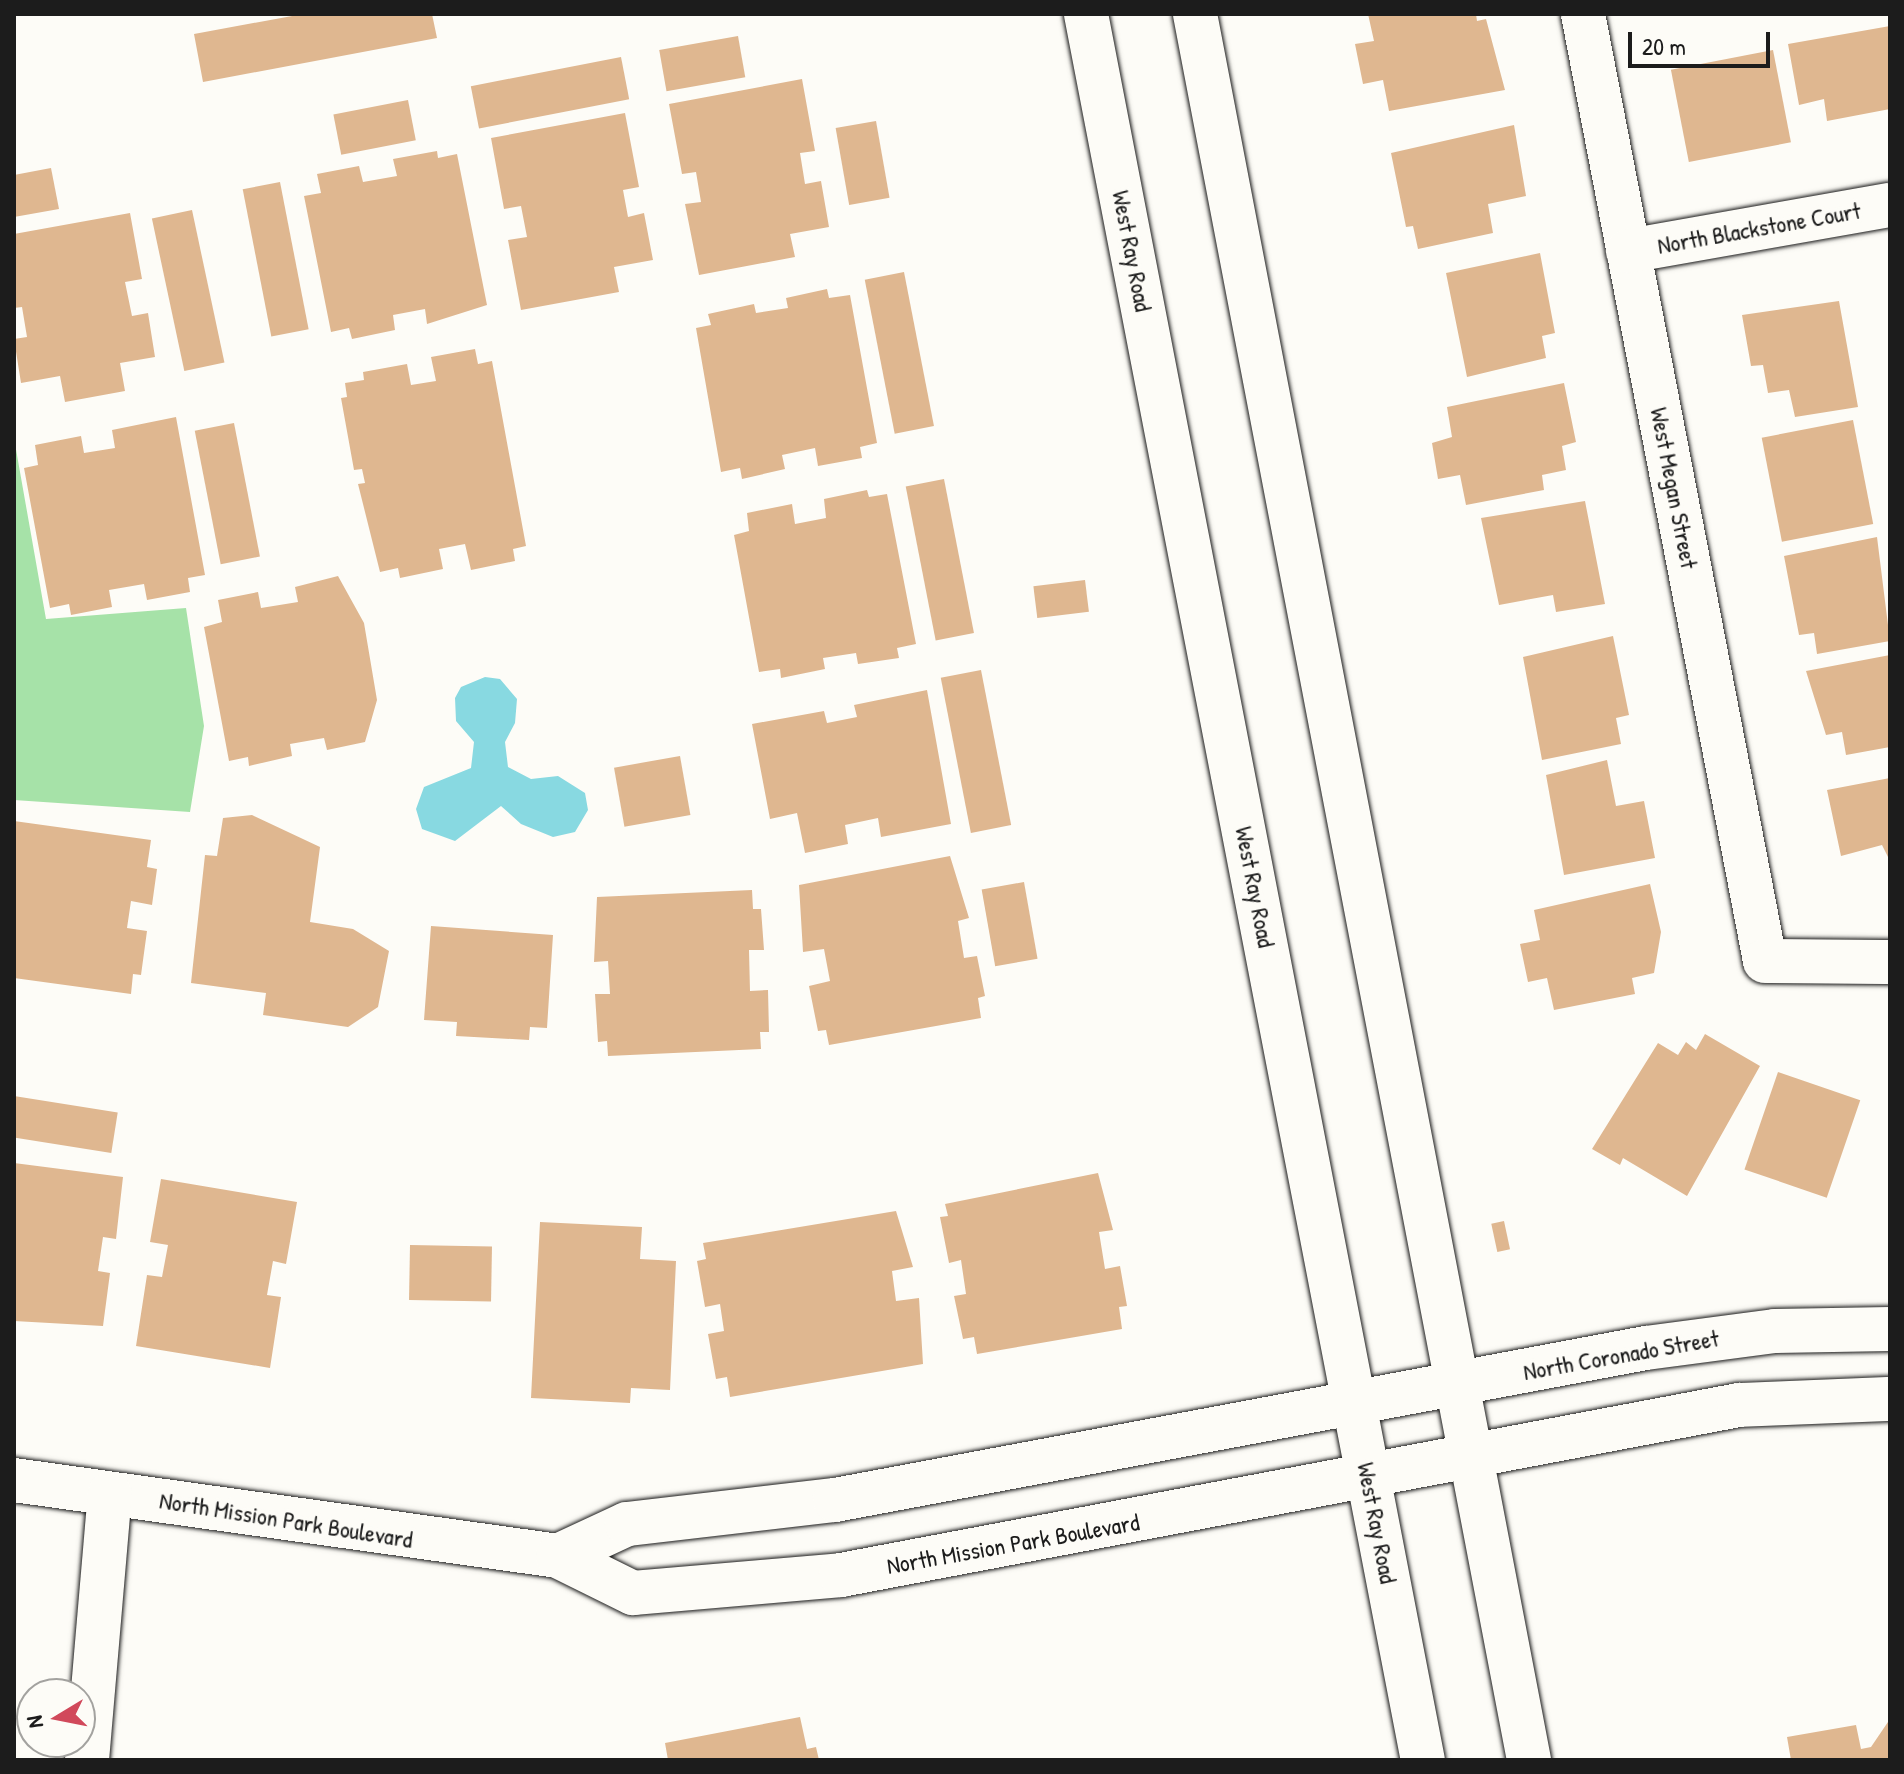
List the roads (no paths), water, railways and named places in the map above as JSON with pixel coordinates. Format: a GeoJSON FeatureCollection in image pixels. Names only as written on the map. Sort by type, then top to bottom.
{"type":"FeatureCollection","features":[{"type":"Feature","properties":{"kind":"street","name":"West Ray Road"},"geometry":{"type":"LineString","coordinates":[[1086,14],[1423,1760]]}},
{"type":"Feature","properties":{"kind":"street"},"geometry":{"type":"LineString","coordinates":[[1195,14],[1529,1760]]}},
{"type":"Feature","properties":{"kind":"street","name":"West Megan Street"},"geometry":{"type":"LineString","coordinates":[[1583,14],[1765,961],[1890,962]]}},
{"type":"Feature","properties":{"kind":"street","name":"North Blackstone Court"},"geometry":{"type":"LineString","coordinates":[[1628,251],[1890,205]]}},
{"type":"Feature","properties":{"kind":"street","name":"North Coronado Street"},"geometry":{"type":"LineString","coordinates":[[1354,1404],[1723,1336],[1890,1329]]}},
{"type":"Feature","properties":{"kind":"street"},"geometry":{"type":"LineString","coordinates":[[1471,1454],[1739,1405],[1890,1399]]}},
{"type":"Feature","properties":{"kind":"street"},"geometry":{"type":"LineString","coordinates":[[558,1556],[627,1524],[835,1500],[1354,1404]]}},
{"type":"Feature","properties":{"kind":"street","name":"North Mission Park Boulevard"},"geometry":{"type":"LineString","coordinates":[[14,1480],[558,1556],[633,1593],[734,1587],[1015,1545],[1471,1454]]}},
{"type":"Feature","properties":{"kind":"street"},"geometry":{"type":"LineString","coordinates":[[87,1760],[110,1494]]}},
{"type":"Feature","properties":{"kind":"water"},"geometry":{"type":"Polygon","coordinates":[[[485,677],[500,679],[517,699],[515,723],[505,742],[508,767],[531,779],[558,776],[585,793],[588,810],[575,832],[553,837],[521,824],[501,806],[455,841],[422,829],[416,809],[424,787],[471,768],[474,742],[456,721],[455,698],[461,687],[485,677]]]}}]}
